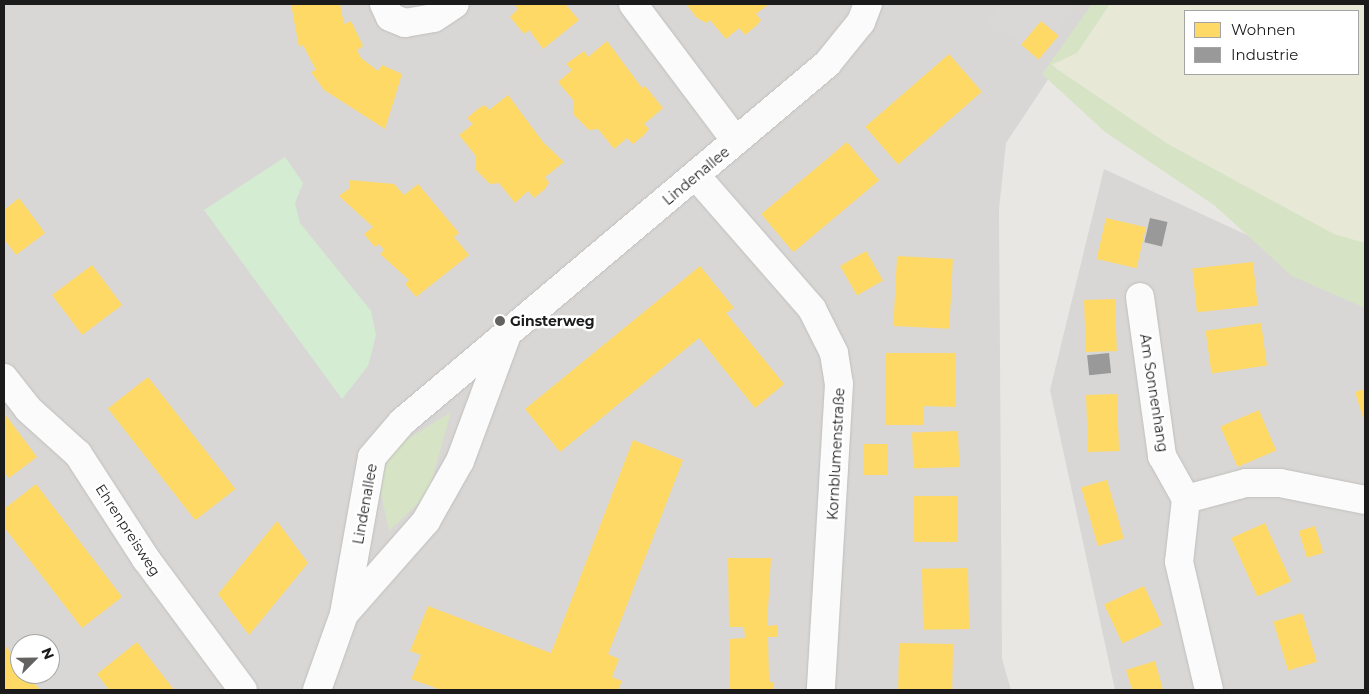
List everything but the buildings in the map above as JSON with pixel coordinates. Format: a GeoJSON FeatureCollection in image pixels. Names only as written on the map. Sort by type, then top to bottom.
{"type":"FeatureCollection","features":[{"type":"Feature","properties":{"kind":"street"},"geometry":{"type":"LineString","coordinates":[[384,4],[390,17],[405,22],[434,18],[456,4]]}},
{"type":"Feature","properties":{"kind":"street"},"geometry":{"type":"LineString","coordinates":[[633,4],[736,141]]}},
{"type":"Feature","properties":{"kind":"street","name":"Lindenallee"},"geometry":{"type":"LineString","coordinates":[[317,690],[344,614],[372,457],[402,422],[697,177],[736,141],[827,64],[861,22],[868,4]]}},
{"type":"Feature","properties":{"kind":"street","name":"Kornblumenstraße"},"geometry":{"type":"LineString","coordinates":[[697,177],[812,309],[834,353],[839,384],[821,690]]}},
{"type":"Feature","properties":{"kind":"street","name":"Am Sonnenhang"},"geometry":{"type":"LineString","coordinates":[[1140,297],[1162,456],[1186,499]]}},
{"type":"Feature","properties":{"kind":"street","name":"Lindenallee"},"geometry":{"type":"LineString","coordinates":[[344,614],[426,521],[460,461],[508,333]]}},
{"type":"Feature","properties":{"kind":"street","name":"Ehrenpreisweg"},"geometry":{"type":"LineString","coordinates":[[4,378],[28,409],[78,454],[146,559],[243,690]]}},
{"type":"Feature","properties":{"kind":"street"},"geometry":{"type":"LineString","coordinates":[[1209,690],[1179,562],[1186,499],[1246,483],[1280,483],[1365,500]]}},
{"type":"Feature","properties":{"kind":"shaded area"},"geometry":{"type":"Polygon","coordinates":[[[4,4],[1098,4],[1006,143],[999,209],[1002,659],[1011,690],[4,690],[4,4]]]}},
{"type":"Feature","properties":{"kind":"shaded area"},"geometry":{"type":"Polygon","coordinates":[[[1001,4],[1078,4],[1055,32],[1041,22],[1022,45],[988,20],[1001,4]]]}},
{"type":"Feature","properties":{"kind":"shaded area"},"geometry":{"type":"Polygon","coordinates":[[[1104,169],[1260,241],[1365,275],[1365,690],[1115,690],[1050,390],[1104,169]]]}},
{"type":"Feature","properties":{"kind":"green space"},"geometry":{"type":"Polygon","coordinates":[[[1092,4],[1110,4],[1077,53],[1051,65],[1168,144],[1334,234],[1365,243],[1365,308],[1292,276],[1214,205],[1105,132],[1042,74],[1092,4]]]}},
{"type":"Feature","properties":{"kind":"green space"},"geometry":{"type":"Polygon","coordinates":[[[1110,4],[1365,4],[1365,243],[1334,234],[1168,144],[1050,64],[1077,53],[1110,4]]]}},
{"type":"Feature","properties":{"kind":"green space"},"geometry":{"type":"Polygon","coordinates":[[[285,157],[303,183],[295,203],[300,223],[371,311],[376,335],[368,366],[342,399],[204,210],[285,157]]]}},
{"type":"Feature","properties":{"kind":"green space"},"geometry":{"type":"Polygon","coordinates":[[[451,412],[428,494],[389,531],[378,479],[398,445],[451,412]]]}},
{"type":"Feature","properties":{"kind":"place","name":"Ginsterweg"},"geometry":{"type":"Point","coordinates":[500,321]}}]}
